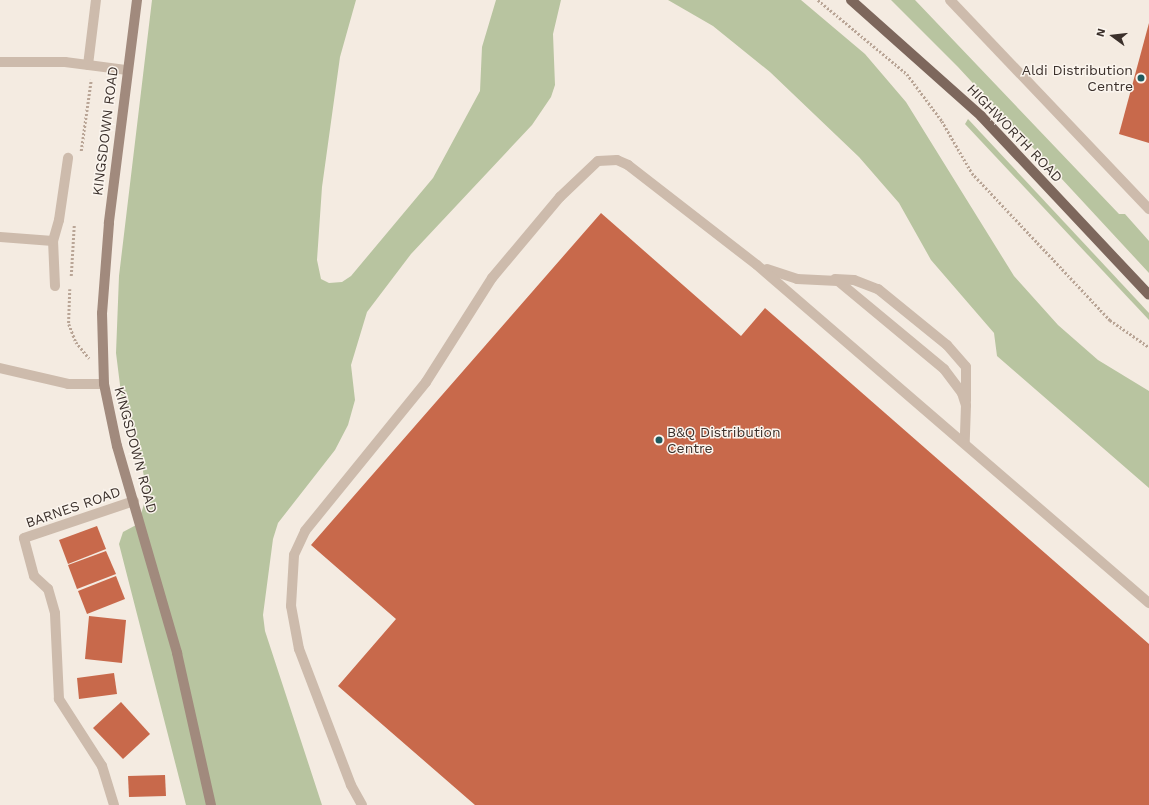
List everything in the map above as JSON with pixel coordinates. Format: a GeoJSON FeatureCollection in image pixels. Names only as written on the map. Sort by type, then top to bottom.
{"type":"FeatureCollection","features":[{"type":"Feature","properties":{"kind":"main road","name":"KINGSDOWN ROAD"},"geometry":{"type":"LineString","coordinates":[[137,0],[127,70],[104,274],[104,384],[134,501],[177,653],[210,805]]}},
{"type":"Feature","properties":{"kind":"main road","name":"HIGHWORTH ROAD"},"geometry":{"type":"LineString","coordinates":[[851,0],[981,116],[1149,295]]}},
{"type":"Feature","properties":{"kind":"street"},"geometry":{"type":"LineString","coordinates":[[91,65],[96,0]]}},
{"type":"Feature","properties":{"kind":"street"},"geometry":{"type":"LineString","coordinates":[[950,0],[1149,208]]}},
{"type":"Feature","properties":{"kind":"street"},"geometry":{"type":"LineString","coordinates":[[0,62],[91,65],[127,70]]}},
{"type":"Feature","properties":{"kind":"street"},"geometry":{"type":"LineString","coordinates":[[55,286],[53,241],[59,220],[68,158]]}},
{"type":"Feature","properties":{"kind":"street"},"geometry":{"type":"LineString","coordinates":[[362,805],[351,785],[298,649],[290,586],[294,555],[305,531],[426,382],[492,278],[591,165],[606,160],[628,165],[757,265],[965,442],[1149,603]]}},
{"type":"Feature","properties":{"kind":"street"},"geometry":{"type":"LineString","coordinates":[[0,237],[53,241]]}},
{"type":"Feature","properties":{"kind":"street"},"geometry":{"type":"LineString","coordinates":[[757,265],[797,279],[854,280],[878,289],[947,345],[966,367],[965,442]]}},
{"type":"Feature","properties":{"kind":"street"},"geometry":{"type":"LineString","coordinates":[[831,279],[850,290],[944,369],[959,388],[966,405]]}},
{"type":"Feature","properties":{"kind":"street"},"geometry":{"type":"LineString","coordinates":[[0,368],[68,384],[104,384]]}},
{"type":"Feature","properties":{"kind":"street","name":"BARNES ROAD"},"geometry":{"type":"LineString","coordinates":[[114,805],[102,766],[59,699],[55,614],[48,590],[34,576],[24,538],[134,501]]}},
{"type":"Feature","properties":{"kind":"path"},"geometry":{"type":"LineString","coordinates":[[818,0],[907,74],[942,121],[972,173],[1110,320],[1149,347]]}},
{"type":"Feature","properties":{"kind":"path"},"geometry":{"type":"LineString","coordinates":[[80,154],[91,65]]}},
{"type":"Feature","properties":{"kind":"path"},"geometry":{"type":"LineString","coordinates":[[75,217],[69,324],[76,342],[103,370]]}},
{"type":"Feature","properties":{"kind":"green space"},"geometry":{"type":"Polygon","coordinates":[[[152,0],[356,0],[340,57],[322,187],[317,260],[321,279],[329,283],[342,282],[351,276],[433,178],[480,91],[482,47],[496,0],[561,0],[553,34],[555,85],[551,97],[532,125],[411,254],[367,312],[351,365],[355,400],[348,425],[335,450],[278,523],[273,539],[263,615],[265,631],[322,805],[186,805],[119,544],[123,532],[138,524],[147,494],[140,454],[122,401],[116,353],[119,276],[152,0]]]}},
{"type":"Feature","properties":{"kind":"green space"},"geometry":{"type":"Polygon","coordinates":[[[668,0],[801,0],[865,54],[906,102],[1014,276],[1058,325],[1098,360],[1149,391],[1149,488],[997,356],[994,333],[931,260],[899,203],[859,157],[770,72],[713,26],[668,0]]]}},
{"type":"Feature","properties":{"kind":"green space"},"geometry":{"type":"Polygon","coordinates":[[[891,0],[915,0],[1119,214],[1125,214],[1149,241],[1149,273],[958,67],[891,0]]]}},
{"type":"Feature","properties":{"kind":"green space"},"geometry":{"type":"Polygon","coordinates":[[[968,119],[1149,313],[1149,320],[965,124],[968,119]]]}},
{"type":"Feature","properties":{"kind":"building","name":"Aldi Distribution Centre"},"geometry":{"type":"Polygon","coordinates":[[[1149,23],[1149,143],[1119,134],[1149,23]]]}},
{"type":"Feature","properties":{"kind":"building","name":"B&Q Distribution Centre"},"geometry":{"type":"Polygon","coordinates":[[[601,213],[741,336],[765,308],[1149,644],[1149,805],[475,805],[338,686],[396,619],[311,545],[601,213]]]}},
{"type":"Feature","properties":{"kind":"building"},"geometry":{"type":"Polygon","coordinates":[[[97,526],[106,549],[68,564],[59,540],[97,526]]]}},
{"type":"Feature","properties":{"kind":"building"},"geometry":{"type":"Polygon","coordinates":[[[106,551],[116,574],[77,589],[68,565],[106,551]]]}},
{"type":"Feature","properties":{"kind":"building"},"geometry":{"type":"Polygon","coordinates":[[[116,576],[125,599],[87,614],[78,591],[116,576]]]}},
{"type":"Feature","properties":{"kind":"building"},"geometry":{"type":"Polygon","coordinates":[[[89,616],[126,620],[122,663],[85,659],[89,616]]]}},
{"type":"Feature","properties":{"kind":"building"},"geometry":{"type":"Polygon","coordinates":[[[114,673],[117,694],[79,699],[77,678],[114,673]]]}},
{"type":"Feature","properties":{"kind":"building"},"geometry":{"type":"Polygon","coordinates":[[[121,702],[150,734],[123,759],[93,728],[121,702]]]}},
{"type":"Feature","properties":{"kind":"building"},"geometry":{"type":"Polygon","coordinates":[[[165,775],[166,796],[129,797],[128,776],[165,775]]]}},
{"type":"Feature","properties":{"kind":"place","name":"Aldi Distribution Centre"},"geometry":{"type":"Point","coordinates":[1141,78]}},
{"type":"Feature","properties":{"kind":"place","name":"B&Q Distribution Centre"},"geometry":{"type":"Point","coordinates":[659,440]}}]}
